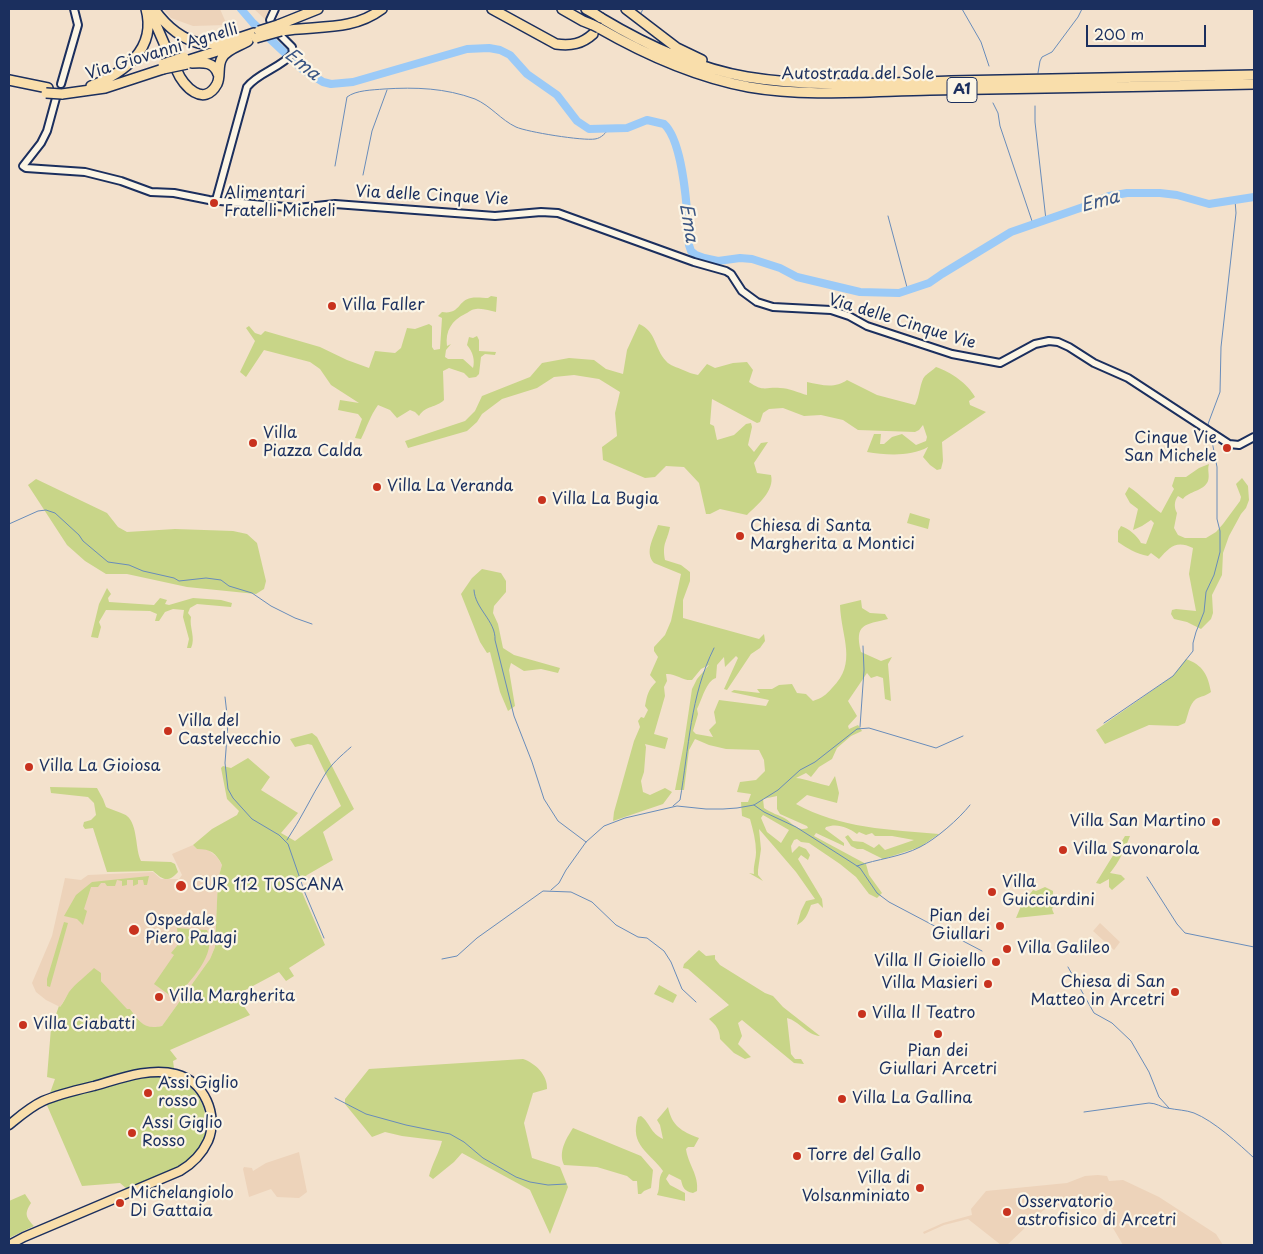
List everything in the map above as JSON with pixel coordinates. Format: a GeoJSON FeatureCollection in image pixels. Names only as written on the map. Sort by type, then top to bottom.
{"type":"FeatureCollection","features":[{"type":"Feature","properties":{"kind":"highway"},"geometry":{"type":"LineString","coordinates":[[147,9],[170,57]]}},
{"type":"Feature","properties":{"kind":"highway"},"geometry":{"type":"LineString","coordinates":[[91,86],[116,75],[131,63],[138,54],[147,31],[147,9]]}},
{"type":"Feature","properties":{"kind":"highway","name":"Via Giovanni Agnelli"},"geometry":{"type":"LineString","coordinates":[[185,61],[278,29],[318,9]]}},
{"type":"Feature","properties":{"kind":"highway","name":"Via Giovanni Agnelli"},"geometry":{"type":"LineString","coordinates":[[278,29],[333,28],[370,17],[382,9]]}},
{"type":"Feature","properties":{"kind":"highway"},"geometry":{"type":"LineString","coordinates":[[492,9],[556,44],[567,46],[583,42],[595,29],[562,9]]}},
{"type":"Feature","properties":{"kind":"highway","name":"Autostrada del Sole"},"geometry":{"type":"LineString","coordinates":[[569,9],[595,29],[674,65],[707,77],[750,87],[786,91],[1254,84]]}},
{"type":"Feature","properties":{"kind":"highway","name":"Autostrada del Sole"},"geometry":{"type":"LineString","coordinates":[[586,9],[677,57],[714,69],[746,77],[769,80],[807,83],[857,83],[1254,75]]}},
{"type":"Feature","properties":{"kind":"highway"},"geometry":{"type":"LineString","coordinates":[[626,9],[656,33],[691,56],[769,80]]}},
{"type":"Feature","properties":{"kind":"highway"},"geometry":{"type":"LineString","coordinates":[[157,11],[172,28],[184,37],[201,43],[207,44],[237,39]]}},
{"type":"Feature","properties":{"kind":"highway","name":"Via Giovanni Agnelli"},"geometry":{"type":"LineString","coordinates":[[185,61],[237,39],[252,37]]}},
{"type":"Feature","properties":{"kind":"highway"},"geometry":{"type":"LineString","coordinates":[[177,71],[184,84],[192,92],[198,94],[212,90],[216,86],[219,77],[220,62],[223,56],[229,50],[252,37]]}},
{"type":"Feature","properties":{"kind":"highway"},"geometry":{"type":"LineString","coordinates":[[163,66],[185,61],[202,62],[216,69],[219,77]]}},
{"type":"Feature","properties":{"kind":"highway","name":"Via Giovanni Agnelli"},"geometry":{"type":"LineString","coordinates":[[60,91],[91,86],[163,66]]}},
{"type":"Feature","properties":{"kind":"highway","name":"Via Giovanni Agnelli"},"geometry":{"type":"LineString","coordinates":[[9,85],[60,91],[105,88],[163,66]]}},
{"type":"Feature","properties":{"kind":"highway","name":"Via Giovanni Agnelli"},"geometry":{"type":"LineString","coordinates":[[9,80],[47,90]]}},
{"type":"Feature","properties":{"kind":"main road"},"geometry":{"type":"LineString","coordinates":[[9,1125],[27,1110],[52,1098],[141,1073],[151,1072],[175,1073],[191,1081],[204,1095],[211,1118],[210,1136],[204,1149],[180,1171],[9,1245]]}},
{"type":"Feature","properties":{"kind":"street"},"geometry":{"type":"LineString","coordinates":[[60,91],[78,25],[74,9]]}},
{"type":"Feature","properties":{"kind":"street"},"geometry":{"type":"LineString","coordinates":[[212,200],[246,89],[255,80],[290,55],[278,29],[270,20],[275,9]]}},
{"type":"Feature","properties":{"kind":"street","name":"Via delle Cinque Vie"},"geometry":{"type":"LineString","coordinates":[[60,91],[47,131],[35,152],[24,166],[86,172],[121,181],[145,191],[297,208],[334,204],[495,216],[542,212],[558,214],[694,262],[726,271],[731,274],[742,291],[757,302],[773,307],[831,310],[849,316],[867,326],[952,354],[1000,363],[1035,344],[1049,340],[1058,342],[1128,378],[1229,444],[1239,445],[1254,437]]}},
{"type":"Feature","properties":{"kind":"shaded area"},"geometry":{"type":"Polygon","coordinates":[[[163,9],[220,9],[227,25],[193,26],[171,18],[163,9]]]}},
{"type":"Feature","properties":{"kind":"shaded area"},"geometry":{"type":"Polygon","coordinates":[[[254,9],[277,9],[268,22],[254,9]]]}},
{"type":"Feature","properties":{"kind":"shaded area","name":"Ospedale Piero Palagi"},"geometry":{"type":"Polygon","coordinates":[[[193,845],[197,849],[207,849],[217,857],[222,865],[218,880],[215,947],[210,959],[162,1026],[152,1028],[143,1025],[130,1009],[127,1010],[101,981],[101,973],[79,983],[68,994],[60,1007],[36,992],[32,983],[52,936],[65,878],[81,880],[88,875],[153,872],[161,879],[179,879],[182,875],[172,854],[193,845]]]}},
{"type":"Feature","properties":{"kind":"shaded area"},"geometry":{"type":"Polygon","coordinates":[[[1100,923],[1120,942],[1114,950],[1093,931],[1100,923]]]}},
{"type":"Feature","properties":{"kind":"shaded area"},"geometry":{"type":"Polygon","coordinates":[[[299,1152],[307,1192],[299,1198],[277,1197],[271,1189],[249,1197],[244,1167],[252,1168],[253,1171],[266,1163],[299,1152]]]}},
{"type":"Feature","properties":{"kind":"shaded area"},"geometry":{"type":"Polygon","coordinates":[[[1085,1176],[1107,1176],[1109,1181],[1123,1180],[1159,1197],[1216,1234],[1223,1245],[1123,1245],[1107,1218],[1108,1215],[1101,1206],[1093,1207],[1090,1201],[1055,1206],[1049,1205],[1007,1245],[1001,1245],[968,1219],[944,1225],[924,1234],[923,1232],[943,1223],[972,1215],[971,1209],[986,1191],[1067,1183],[1085,1176]]]}},
{"type":"Feature","properties":{"kind":"green space"},"geometry":{"type":"Polygon","coordinates":[[[491,296],[497,297],[496,312],[481,309],[472,310],[456,319],[450,327],[447,336],[447,346],[451,344],[446,350],[445,357],[448,359],[463,359],[473,368],[473,356],[467,345],[469,337],[477,336],[479,351],[496,352],[495,355],[485,354],[481,357],[479,374],[476,377],[469,378],[464,373],[449,368],[443,371],[444,400],[425,410],[419,416],[410,410],[397,418],[390,410],[378,405],[361,439],[355,438],[362,419],[358,414],[338,410],[340,400],[359,403],[331,385],[320,369],[310,362],[264,350],[246,377],[240,372],[255,341],[246,328],[249,326],[255,333],[261,335],[265,331],[320,347],[369,368],[375,351],[395,353],[401,348],[407,328],[415,329],[429,324],[432,326],[432,347],[434,350],[440,349],[442,318],[438,316],[442,312],[456,309],[467,299],[488,298],[491,296]]]}},
{"type":"Feature","properties":{"kind":"green space"},"geometry":{"type":"Polygon","coordinates":[[[639,324],[649,331],[662,356],[668,363],[694,374],[698,375],[707,364],[715,368],[733,363],[747,362],[753,370],[749,382],[761,388],[783,388],[807,395],[807,382],[838,385],[847,380],[877,395],[915,405],[923,378],[936,367],[964,383],[975,397],[969,401],[970,405],[986,412],[942,442],[943,461],[941,469],[937,470],[923,457],[928,447],[906,454],[867,452],[874,434],[881,434],[880,444],[884,444],[892,437],[902,434],[916,445],[926,441],[927,437],[923,425],[915,432],[858,430],[843,420],[821,415],[804,416],[783,408],[769,409],[763,413],[760,422],[757,423],[712,399],[710,424],[714,426],[717,440],[734,435],[746,424],[751,423],[752,427],[748,445],[754,452],[761,443],[768,442],[754,463],[757,473],[771,475],[772,481],[768,492],[747,515],[720,509],[706,514],[699,483],[684,467],[666,466],[655,477],[645,478],[603,460],[602,447],[617,436],[615,413],[620,392],[599,379],[574,375],[554,377],[537,388],[502,399],[482,414],[477,422],[467,431],[408,448],[405,441],[465,421],[475,411],[482,396],[530,377],[542,363],[569,358],[594,360],[606,369],[623,374],[627,350],[639,324]]]}},
{"type":"Feature","properties":{"kind":"green space"},"geometry":{"type":"Polygon","coordinates":[[[1209,464],[1209,479],[1206,484],[1183,499],[1178,496],[1176,500],[1175,507],[1177,513],[1174,528],[1178,535],[1185,538],[1206,538],[1216,532],[1240,501],[1241,497],[1236,484],[1242,478],[1248,486],[1249,500],[1229,536],[1223,553],[1222,575],[1212,595],[1213,613],[1211,619],[1201,629],[1187,622],[1174,619],[1171,614],[1172,610],[1176,609],[1196,611],[1189,574],[1193,548],[1182,545],[1174,546],[1159,559],[1151,553],[1148,556],[1128,549],[1118,542],[1118,531],[1121,526],[1124,527],[1135,535],[1141,543],[1146,544],[1154,523],[1151,520],[1133,530],[1138,509],[1130,503],[1125,494],[1129,487],[1161,513],[1174,489],[1172,486],[1175,477],[1186,477],[1209,464]]]}},
{"type":"Feature","properties":{"kind":"green space"},"geometry":{"type":"Polygon","coordinates":[[[36,479],[107,513],[118,527],[127,532],[175,529],[233,531],[247,534],[257,543],[266,581],[264,589],[256,594],[187,587],[127,574],[106,574],[85,561],[67,545],[28,485],[36,479]]]}},
{"type":"Feature","properties":{"kind":"green space"},"geometry":{"type":"Polygon","coordinates":[[[910,513],[930,519],[928,529],[907,523],[910,513]]]}},
{"type":"Feature","properties":{"kind":"green space"},"geometry":{"type":"Polygon","coordinates":[[[658,525],[670,527],[664,546],[665,560],[681,565],[690,572],[690,581],[683,600],[683,618],[759,639],[764,634],[765,641],[760,648],[751,654],[727,690],[724,689],[738,658],[736,656],[725,667],[724,657],[717,665],[716,678],[707,687],[697,709],[698,714],[693,731],[696,734],[713,737],[709,730],[716,723],[714,712],[719,700],[766,706],[769,700],[731,692],[734,690],[760,693],[757,689],[772,689],[779,685],[792,684],[797,693],[806,694],[813,701],[826,694],[840,679],[846,659],[840,605],[861,600],[862,608],[870,613],[885,614],[888,619],[863,627],[860,630],[859,643],[861,652],[881,661],[892,657],[888,664],[891,701],[885,699],[883,678],[877,676],[871,678],[867,673],[848,701],[857,716],[848,726],[849,729],[858,725],[862,731],[851,736],[837,748],[832,759],[819,767],[811,777],[806,773],[796,778],[829,786],[835,776],[839,793],[837,803],[807,795],[796,804],[813,812],[847,823],[939,834],[920,847],[883,859],[863,849],[851,846],[845,837],[848,835],[853,841],[863,842],[874,848],[879,844],[885,850],[914,840],[892,836],[875,836],[872,833],[866,835],[859,832],[857,834],[850,829],[838,826],[826,827],[825,829],[844,843],[844,846],[816,833],[814,836],[866,864],[869,875],[882,893],[877,898],[869,894],[856,877],[840,864],[809,843],[801,842],[797,839],[794,840],[791,846],[792,853],[799,846],[806,849],[810,855],[808,860],[801,855],[798,859],[822,899],[823,908],[818,903],[811,905],[806,917],[797,925],[806,901],[815,899],[796,872],[759,829],[761,849],[758,875],[763,881],[749,873],[754,874],[755,844],[750,819],[742,816],[741,802],[748,802],[751,794],[737,792],[740,782],[756,780],[765,771],[764,760],[759,750],[726,749],[695,739],[689,750],[684,790],[675,790],[692,689],[697,679],[709,665],[701,669],[692,680],[666,674],[665,696],[654,734],[668,738],[665,749],[645,744],[644,772],[641,781],[643,792],[650,795],[665,788],[672,792],[663,804],[613,821],[634,741],[640,727],[638,721],[641,717],[644,718],[648,710],[645,706],[647,696],[656,682],[650,675],[658,657],[654,647],[665,635],[671,621],[681,574],[654,563],[651,559],[652,539],[658,525]],[[777,796],[763,799],[764,808],[786,819],[798,828],[808,828],[780,814],[777,809],[777,796]],[[763,815],[761,818],[767,832],[781,843],[789,830],[763,815]]]}},
{"type":"Feature","properties":{"kind":"green space"},"geometry":{"type":"Polygon","coordinates":[[[482,569],[501,573],[506,581],[506,592],[494,606],[493,613],[498,624],[503,648],[514,655],[560,668],[558,673],[541,669],[524,671],[511,663],[509,670],[515,706],[508,711],[500,692],[490,652],[487,653],[480,642],[461,594],[472,578],[482,569]]]}},
{"type":"Feature","properties":{"kind":"green space"},"geometry":{"type":"Polygon","coordinates":[[[107,588],[111,594],[108,598],[109,602],[154,605],[160,598],[167,600],[165,604],[169,605],[193,598],[221,600],[232,603],[231,607],[197,604],[190,608],[188,613],[191,617],[193,636],[191,648],[187,648],[189,639],[183,617],[184,610],[173,609],[165,612],[159,621],[155,621],[157,614],[150,611],[106,610],[99,622],[101,627],[98,638],[91,637],[99,604],[107,588]]]}},
{"type":"Feature","properties":{"kind":"green space"},"geometry":{"type":"Polygon","coordinates":[[[1186,659],[1197,664],[1204,671],[1211,692],[1194,701],[1185,723],[1178,726],[1149,725],[1105,744],[1096,730],[1173,676],[1186,659]]]}},
{"type":"Feature","properties":{"kind":"green space"},"geometry":{"type":"Polygon","coordinates":[[[312,733],[317,737],[354,809],[323,832],[333,860],[307,875],[298,883],[325,945],[289,968],[294,976],[286,981],[279,972],[236,995],[250,1015],[170,1050],[177,1059],[173,1061],[174,1068],[151,1067],[137,1069],[50,1093],[55,1079],[47,1077],[51,1028],[59,1006],[69,992],[94,968],[101,973],[101,981],[127,1009],[130,1009],[143,1024],[156,1027],[162,1026],[210,959],[215,947],[218,879],[222,865],[218,857],[212,852],[197,849],[193,845],[212,829],[237,815],[239,811],[227,799],[221,768],[223,766],[231,768],[248,758],[270,777],[261,790],[298,813],[281,833],[295,841],[341,806],[312,745],[295,747],[290,739],[312,733]]]}},
{"type":"Feature","properties":{"kind":"green space"},"geometry":{"type":"Polygon","coordinates":[[[50,787],[97,788],[106,807],[126,815],[131,820],[141,861],[171,862],[175,864],[178,872],[171,878],[166,879],[153,871],[107,872],[93,828],[85,829],[83,826],[84,822],[91,820],[96,815],[94,803],[88,797],[51,793],[50,787]]]}},
{"type":"Feature","properties":{"kind":"green space"},"geometry":{"type":"Polygon","coordinates":[[[1125,836],[1130,836],[1122,855],[1110,873],[1121,875],[1125,879],[1112,890],[1109,887],[1109,879],[1100,884],[1096,883],[1125,836]]]}},
{"type":"Feature","properties":{"kind":"green space"},"geometry":{"type":"Polygon","coordinates":[[[149,876],[147,885],[144,885],[143,880],[138,880],[138,884],[133,886],[133,880],[127,880],[127,885],[122,886],[122,881],[117,880],[115,886],[107,886],[105,883],[101,883],[98,887],[91,887],[84,909],[87,911],[83,925],[77,919],[64,916],[76,895],[92,882],[149,876]]]}},
{"type":"Feature","properties":{"kind":"green space"},"geometry":{"type":"Polygon","coordinates":[[[1045,887],[1053,891],[1053,896],[1046,899],[1056,902],[1052,909],[1054,914],[1016,918],[1021,906],[1033,890],[1036,891],[1045,887]]]}},
{"type":"Feature","properties":{"kind":"green space"},"geometry":{"type":"Polygon","coordinates":[[[64,922],[68,923],[50,987],[47,986],[47,979],[64,922]]]}},
{"type":"Feature","properties":{"kind":"green space"},"geometry":{"type":"Polygon","coordinates":[[[177,928],[207,930],[209,949],[201,967],[175,999],[154,984],[174,955],[171,953],[181,941],[178,938],[177,928]]]}},
{"type":"Feature","properties":{"kind":"green space"},"geometry":{"type":"Polygon","coordinates":[[[699,950],[706,956],[715,955],[715,959],[720,965],[773,996],[783,1007],[820,1036],[811,1033],[787,1018],[791,1054],[795,1059],[801,1059],[804,1064],[794,1063],[742,1020],[738,1023],[742,1036],[738,1044],[751,1057],[745,1059],[734,1053],[720,1039],[717,1028],[709,1019],[729,1005],[688,969],[683,968],[684,964],[699,950]]]}},
{"type":"Feature","properties":{"kind":"green space"},"geometry":{"type":"Polygon","coordinates":[[[659,985],[677,995],[673,1003],[654,994],[659,985]]]}},
{"type":"Feature","properties":{"kind":"green space"},"geometry":{"type":"Polygon","coordinates":[[[523,1059],[532,1063],[540,1070],[547,1084],[547,1089],[533,1093],[524,1123],[532,1158],[560,1167],[568,1187],[550,1234],[530,1190],[462,1153],[433,1179],[429,1176],[442,1141],[385,1132],[372,1137],[345,1104],[345,1099],[369,1069],[523,1059]]]}},
{"type":"Feature","properties":{"kind":"green space","name":"Assi Giglio Rosso"},"geometry":{"type":"Polygon","coordinates":[[[147,1076],[163,1076],[178,1079],[188,1085],[195,1093],[205,1112],[205,1134],[201,1144],[188,1161],[163,1176],[145,1183],[127,1189],[120,1183],[82,1186],[46,1103],[147,1076]]]}},
{"type":"Feature","properties":{"kind":"green space"},"geometry":{"type":"Polygon","coordinates":[[[668,1107],[672,1119],[678,1127],[699,1138],[694,1147],[686,1149],[695,1175],[697,1191],[693,1193],[686,1190],[681,1180],[669,1174],[666,1179],[670,1185],[685,1193],[685,1201],[657,1195],[663,1171],[642,1148],[636,1135],[638,1117],[641,1116],[655,1134],[663,1139],[657,1120],[668,1107]]]}},
{"type":"Feature","properties":{"kind":"green space"},"geometry":{"type":"Polygon","coordinates":[[[573,1128],[641,1156],[653,1170],[651,1188],[638,1194],[637,1181],[633,1181],[627,1176],[597,1167],[564,1165],[562,1150],[573,1128]]]}},
{"type":"Feature","properties":{"kind":"green space"},"geometry":{"type":"Polygon","coordinates":[[[25,1194],[31,1203],[27,1210],[27,1215],[34,1226],[9,1238],[9,1201],[25,1194]]]}},
{"type":"Feature","properties":{"kind":"waterway","name":"Ema"},"geometry":{"type":"LineString","coordinates":[[241,9],[253,23],[302,69],[323,82],[331,84],[353,82],[467,49],[489,48],[500,50],[510,55],[527,74],[557,95],[577,121],[589,129],[627,128],[647,120],[664,124],[671,133],[676,147],[684,181],[691,251],[704,258],[718,261],[740,258],[752,259],[780,268],[797,277],[860,292],[899,293],[929,283],[1011,232],[1109,196],[1127,193],[1160,193],[1177,195],[1209,204],[1254,197]]}},
{"type":"Feature","properties":{"kind":"waterway"},"geometry":{"type":"LineString","coordinates":[[641,13],[643,9]]}},
{"type":"Feature","properties":{"kind":"waterway"},"geometry":{"type":"LineString","coordinates":[[962,9],[981,42],[989,66]]}},
{"type":"Feature","properties":{"kind":"waterway"},"geometry":{"type":"LineString","coordinates":[[1038,73],[1042,57],[1052,52],[1082,9]]}},
{"type":"Feature","properties":{"kind":"waterway"},"geometry":{"type":"LineString","coordinates":[[335,166],[347,97],[365,91],[419,88],[464,95],[481,102],[516,127],[555,136],[595,139],[602,136],[610,128]]}},
{"type":"Feature","properties":{"kind":"waterway"},"geometry":{"type":"LineString","coordinates":[[363,175],[372,131],[387,90]]}},
{"type":"Feature","properties":{"kind":"waterway"},"geometry":{"type":"LineString","coordinates":[[993,103],[998,113],[1000,126],[1033,224]]}},
{"type":"Feature","properties":{"kind":"waterway"},"geometry":{"type":"LineString","coordinates":[[1035,106],[1035,122],[1046,220]]}},
{"type":"Feature","properties":{"kind":"waterway"},"geometry":{"type":"LineString","coordinates":[[1210,427],[1208,424],[1220,392],[1221,347],[1236,213],[1235,200]]}},
{"type":"Feature","properties":{"kind":"waterway"},"geometry":{"type":"LineString","coordinates":[[888,216],[908,291]]}},
{"type":"Feature","properties":{"kind":"waterway"},"geometry":{"type":"LineString","coordinates":[[1104,723],[1173,676],[1193,651],[1196,632],[1204,612],[1206,592],[1214,575],[1220,552],[1220,531],[1217,519],[1217,467],[1211,436]]}},
{"type":"Feature","properties":{"kind":"waterway"},"geometry":{"type":"LineString","coordinates":[[9,524],[38,511],[46,510],[55,513],[83,541],[108,562],[129,565],[179,581],[206,578],[221,580],[229,586],[252,593],[271,606],[295,618],[312,624]]}},
{"type":"Feature","properties":{"kind":"waterway"},"geometry":{"type":"LineString","coordinates":[[474,590],[475,597],[492,627],[514,716],[544,799],[558,821],[586,842]]}},
{"type":"Feature","properties":{"kind":"waterway"},"geometry":{"type":"LineString","coordinates":[[860,727],[864,670],[863,646]]}},
{"type":"Feature","properties":{"kind":"waterway"},"geometry":{"type":"LineString","coordinates":[[673,806],[680,800],[695,703],[706,666],[714,648]]}},
{"type":"Feature","properties":{"kind":"waterway"},"geometry":{"type":"LineString","coordinates":[[225,697],[228,723],[225,763],[228,789],[233,798],[252,819],[279,835],[288,844],[305,893],[324,938]]}},
{"type":"Feature","properties":{"kind":"waterway"},"geometry":{"type":"LineString","coordinates":[[551,890],[559,883],[586,842],[604,826],[625,818],[677,806],[723,809],[754,805],[778,790],[800,770],[815,762],[857,729],[869,728],[936,748],[963,736]]}},
{"type":"Feature","properties":{"kind":"waterway"},"geometry":{"type":"LineString","coordinates":[[287,840],[327,772],[336,760],[351,747]]}},
{"type":"Feature","properties":{"kind":"waterway"},"geometry":{"type":"LineString","coordinates":[[754,805],[764,812],[796,827],[860,868],[877,893],[889,902],[982,951]]}},
{"type":"Feature","properties":{"kind":"waterway"},"geometry":{"type":"LineString","coordinates":[[857,866],[920,847],[947,828],[970,805]]}},
{"type":"Feature","properties":{"kind":"waterway"},"geometry":{"type":"LineString","coordinates":[[1147,877],[1177,924],[1185,933],[1254,947]]}},
{"type":"Feature","properties":{"kind":"waterway"},"geometry":{"type":"LineString","coordinates":[[442,959],[457,956],[477,938],[543,891],[571,892],[592,902],[616,925],[638,937],[647,938],[664,951],[671,962],[682,989],[696,1002]]}},
{"type":"Feature","properties":{"kind":"waterway"},"geometry":{"type":"LineString","coordinates":[[1068,967],[1094,1013],[1112,1023],[1131,1041],[1149,1072],[1159,1097],[1169,1108]]}},
{"type":"Feature","properties":{"kind":"waterway"},"geometry":{"type":"LineString","coordinates":[[335,1098],[366,1114],[450,1134],[464,1142],[483,1158],[516,1177],[548,1185],[566,1184]]}},
{"type":"Feature","properties":{"kind":"waterway"},"geometry":{"type":"LineString","coordinates":[[1084,1112],[1149,1103],[1191,1112],[1218,1127],[1254,1158]]}},
{"type":"Feature","properties":{"kind":"place","name":"Alimentari Fratelli Micheli"},"geometry":{"type":"Point","coordinates":[214,203]}},
{"type":"Feature","properties":{"kind":"place","name":"Villa Faller"},"geometry":{"type":"Point","coordinates":[332,306]}},
{"type":"Feature","properties":{"kind":"place","name":"Villa Piazza Calda"},"geometry":{"type":"Point","coordinates":[253,443]}},
{"type":"Feature","properties":{"kind":"place","name":"Cinque Vie San Michele"},"geometry":{"type":"Point","coordinates":[1227,448]}},
{"type":"Feature","properties":{"kind":"place","name":"Villa La Veranda"},"geometry":{"type":"Point","coordinates":[377,487]}},
{"type":"Feature","properties":{"kind":"place","name":"Villa La Bugia"},"geometry":{"type":"Point","coordinates":[542,500]}},
{"type":"Feature","properties":{"kind":"place","name":"Chiesa di Santa Margherita a Montici"},"geometry":{"type":"Point","coordinates":[740,536]}},
{"type":"Feature","properties":{"kind":"place","name":"Villa del Castelvecchio"},"geometry":{"type":"Point","coordinates":[168,731]}},
{"type":"Feature","properties":{"kind":"place","name":"Villa La Gioiosa"},"geometry":{"type":"Point","coordinates":[29,767]}},
{"type":"Feature","properties":{"kind":"place","name":"Villa San Martino"},"geometry":{"type":"Point","coordinates":[1216,822]}},
{"type":"Feature","properties":{"kind":"place","name":"Villa Savonarola"},"geometry":{"type":"Point","coordinates":[1063,850]}},
{"type":"Feature","properties":{"kind":"place","name":"CUR 112 TOSCANA"},"geometry":{"type":"Point","coordinates":[181,886]}},
{"type":"Feature","properties":{"kind":"place","name":"Villa Guicciardini"},"geometry":{"type":"Point","coordinates":[992,892]}},
{"type":"Feature","properties":{"kind":"place","name":"Pian dei Giullari"},"geometry":{"type":"Point","coordinates":[1000,926]}},
{"type":"Feature","properties":{"kind":"place","name":"Ospedale Piero Palagi"},"geometry":{"type":"Point","coordinates":[134,930]}},
{"type":"Feature","properties":{"kind":"place","name":"Villa Galileo"},"geometry":{"type":"Point","coordinates":[1007,949]}},
{"type":"Feature","properties":{"kind":"place","name":"Villa Il Gioiello"},"geometry":{"type":"Point","coordinates":[996,962]}},
{"type":"Feature","properties":{"kind":"place","name":"Villa Masieri"},"geometry":{"type":"Point","coordinates":[988,984]}},
{"type":"Feature","properties":{"kind":"place","name":"Chiesa di San Matteo in Arcetri"},"geometry":{"type":"Point","coordinates":[1175,992]}},
{"type":"Feature","properties":{"kind":"place","name":"Villa Margherita"},"geometry":{"type":"Point","coordinates":[159,997]}},
{"type":"Feature","properties":{"kind":"place","name":"Villa Il Teatro"},"geometry":{"type":"Point","coordinates":[862,1014]}},
{"type":"Feature","properties":{"kind":"place","name":"Villa Ciabatti"},"geometry":{"type":"Point","coordinates":[23,1025]}},
{"type":"Feature","properties":{"kind":"place","name":"Pian dei Giullari Arcetri"},"geometry":{"type":"Point","coordinates":[938,1034]}},
{"type":"Feature","properties":{"kind":"place","name":"Assi Giglio rosso"},"geometry":{"type":"Point","coordinates":[148,1093]}},
{"type":"Feature","properties":{"kind":"place","name":"Villa La Gallina"},"geometry":{"type":"Point","coordinates":[842,1099]}},
{"type":"Feature","properties":{"kind":"place","name":"Assi Giglio Rosso"},"geometry":{"type":"Point","coordinates":[132,1133]}},
{"type":"Feature","properties":{"kind":"place","name":"Torre del Gallo"},"geometry":{"type":"Point","coordinates":[797,1156]}},
{"type":"Feature","properties":{"kind":"place","name":"Villa di Volsanminiato"},"geometry":{"type":"Point","coordinates":[920,1188]}},
{"type":"Feature","properties":{"kind":"place","name":"Michelangiolo Di Gattaia"},"geometry":{"type":"Point","coordinates":[120,1203]}},
{"type":"Feature","properties":{"kind":"place","name":"Osservatorio astrofisico di Arcetri"},"geometry":{"type":"Point","coordinates":[1007,1212]}}]}
